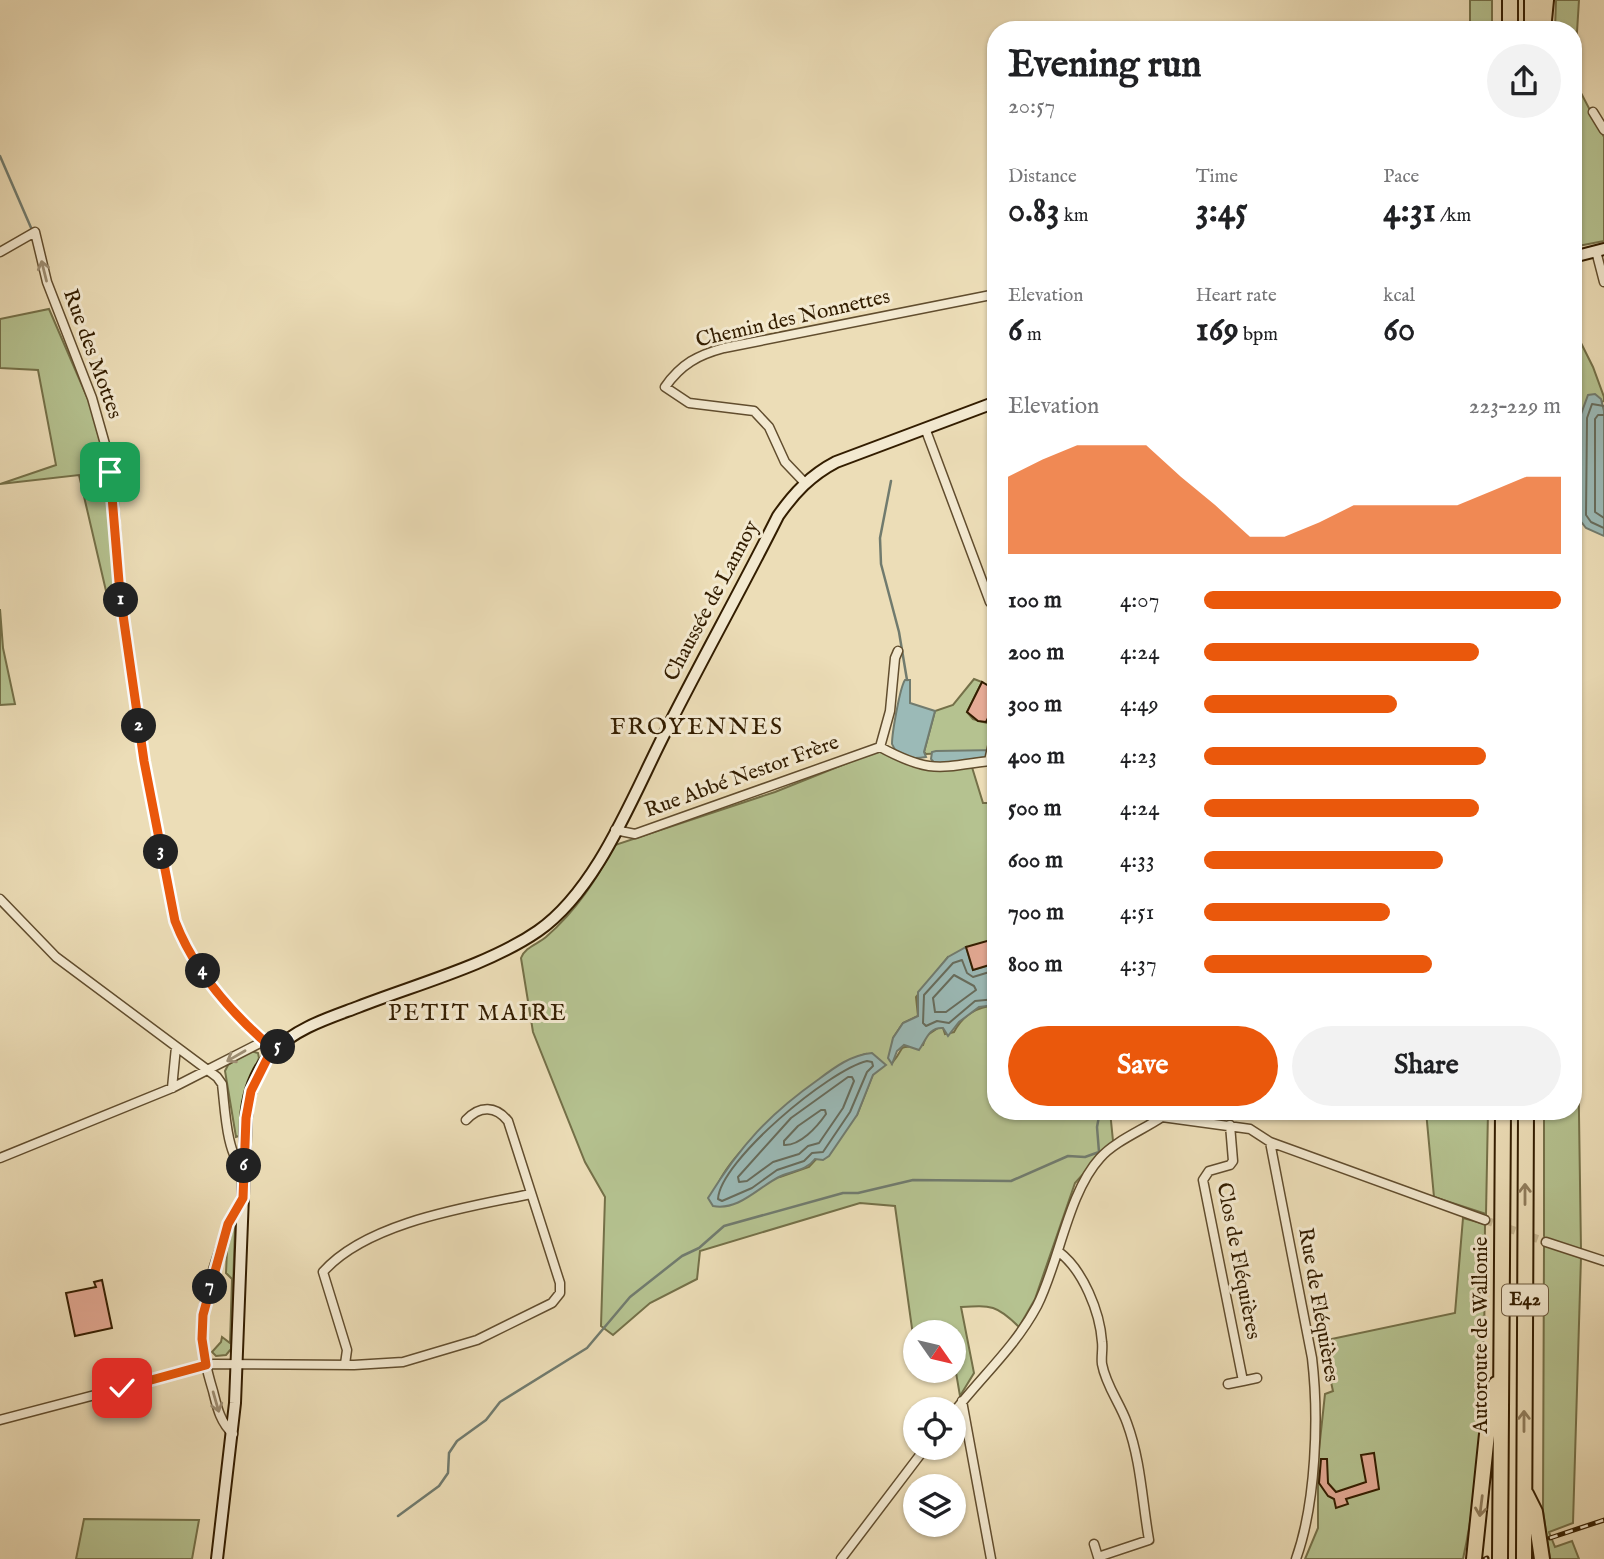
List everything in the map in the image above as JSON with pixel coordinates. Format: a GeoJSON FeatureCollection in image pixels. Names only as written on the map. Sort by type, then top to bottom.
{"type":"FeatureCollection","features":[{"type":"Feature","properties":{"kind":"highway"},"geometry":{"type":"LineString","coordinates":[[1510,0],[1510,21]]}},
{"type":"Feature","properties":{"kind":"highway"},"geometry":{"type":"LineString","coordinates":[[1532,0],[1532,21]]}},
{"type":"Feature","properties":{"kind":"highway"},"geometry":{"type":"LineString","coordinates":[[1544,21],[1546,0]]}},
{"type":"Feature","properties":{"kind":"highway","name":"Autoroute de Wallonie"},"geometry":{"type":"LineString","coordinates":[[1500,1559],[1503,1120]]}},
{"type":"Feature","properties":{"kind":"highway","name":"Autoroute de Wallonie"},"geometry":{"type":"LineString","coordinates":[[1524,1559],[1526,1120]]}},
{"type":"Feature","properties":{"kind":"highway"},"geometry":{"type":"LineString","coordinates":[[1474,1559],[1490,1405],[1502,1366]]}},
{"type":"Feature","properties":{"kind":"highway"},"geometry":{"type":"LineString","coordinates":[[1524,1490],[1535,1513],[1542,1559]]}},
{"type":"Feature","properties":{"kind":"main road"},"geometry":{"type":"LineString","coordinates":[[1582,255],[1600,250]]}},
{"type":"Feature","properties":{"kind":"main road","name":"Chaussée de Lannoy"},"geometry":{"type":"LineString","coordinates":[[217,1559],[233,1434],[246,1118],[251,1091],[268,1057],[287,1040],[322,1020],[494,955],[525,940],[550,922],[572,901],[593,872],[778,516],[805,483],[836,462],[987,405]]}},
{"type":"Feature","properties":{"kind":"street"},"geometry":{"type":"LineString","coordinates":[[1593,112],[1604,130]]}},
{"type":"Feature","properties":{"kind":"street","name":"Rue des Mottes"},"geometry":{"type":"LineString","coordinates":[[0,252],[34,232],[47,282],[92,398],[105,444],[113,488],[120,594],[144,761],[175,921],[182,940],[222,1000],[264,1041]]}},
{"type":"Feature","properties":{"kind":"street"},"geometry":{"type":"LineString","coordinates":[[1600,250],[1604,282]]}},
{"type":"Feature","properties":{"kind":"street","name":"Chemin des Nonnettes"},"geometry":{"type":"LineString","coordinates":[[805,483],[785,462],[762,417],[744,409],[690,403],[665,387],[676,372],[690,360],[724,348],[987,296]]}},
{"type":"Feature","properties":{"kind":"street"},"geometry":{"type":"LineString","coordinates":[[925,428],[987,594]]}},
{"type":"Feature","properties":{"kind":"street"},"geometry":{"type":"LineString","coordinates":[[898,651],[890,711],[880,747],[927,768],[987,760]]}},
{"type":"Feature","properties":{"kind":"street","name":"Rue Abbé Nestor Frère"},"geometry":{"type":"LineString","coordinates":[[615,830],[635,834],[880,747]]}},
{"type":"Feature","properties":{"kind":"street"},"geometry":{"type":"LineString","coordinates":[[0,900],[57,957],[217,1077],[222,1084],[231,1146],[238,1165],[244,1169]]}},
{"type":"Feature","properties":{"kind":"street"},"geometry":{"type":"LineString","coordinates":[[0,1157],[172,1088],[264,1041],[276,1037],[287,1040]]}},
{"type":"Feature","properties":{"kind":"street"},"geometry":{"type":"LineString","coordinates":[[172,1088],[176,1047]]}},
{"type":"Feature","properties":{"kind":"street"},"geometry":{"type":"LineString","coordinates":[[0,1420],[206,1365],[403,1362],[477,1340],[552,1303],[560,1293],[560,1283],[508,1121],[501,1112],[484,1108],[473,1112],[466,1120]]}},
{"type":"Feature","properties":{"kind":"street"},"geometry":{"type":"LineString","coordinates":[[966,1397],[1001,1360],[1037,1306],[1082,1184],[1091,1168],[1103,1155],[1153,1120]]}},
{"type":"Feature","properties":{"kind":"street"},"geometry":{"type":"LineString","coordinates":[[1199,1120],[1250,1129],[1270,1142],[1485,1220]]}},
{"type":"Feature","properties":{"kind":"street","name":"Clos de Fléquières"},"geometry":{"type":"LineString","coordinates":[[1230,1125],[1233,1161],[1230,1165],[1209,1171],[1203,1180],[1243,1381]]}},
{"type":"Feature","properties":{"kind":"street","name":"Rue de Fléquières"},"geometry":{"type":"LineString","coordinates":[[1270,1142],[1312,1359],[1316,1394],[1306,1519],[1296,1559]]}},
{"type":"Feature","properties":{"kind":"street"},"geometry":{"type":"LineString","coordinates":[[345,1364],[347,1350],[323,1272],[333,1261],[379,1235],[419,1218],[531,1194]]}},
{"type":"Feature","properties":{"kind":"street"},"geometry":{"type":"LineString","coordinates":[[233,1434],[224,1426],[219,1413],[202,1339],[205,1301],[228,1224],[243,1198]]}},
{"type":"Feature","properties":{"kind":"street"},"geometry":{"type":"LineString","coordinates":[[1546,1242],[1604,1261]]}},
{"type":"Feature","properties":{"kind":"street"},"geometry":{"type":"LineString","coordinates":[[1059,1252],[1071,1261],[1085,1281],[1102,1339],[1102,1364],[1113,1399],[1126,1420],[1141,1469],[1141,1493],[1149,1540],[1098,1558],[1094,1544]]}},
{"type":"Feature","properties":{"kind":"street"},"geometry":{"type":"LineString","coordinates":[[1228,1384],[1257,1378]]}},
{"type":"Feature","properties":{"kind":"street"},"geometry":{"type":"LineString","coordinates":[[966,1423],[991,1559]]}},
{"type":"Feature","properties":{"kind":"street"},"geometry":{"type":"LineString","coordinates":[[841,1559],[916,1460]]}},
{"type":"Feature","properties":{"kind":"green space"},"geometry":{"type":"Polygon","coordinates":[[[1470,0],[1492,0],[1492,21],[1470,21],[1470,0]]]}},
{"type":"Feature","properties":{"kind":"green space"},"geometry":{"type":"Polygon","coordinates":[[[1556,0],[1579,0],[1578,21],[1555,21],[1556,0]]]}},
{"type":"Feature","properties":{"kind":"green space"},"geometry":{"type":"Polygon","coordinates":[[[1582,95],[1604,137],[1604,241],[1582,245],[1582,95]]]}},
{"type":"Feature","properties":{"kind":"green space"},"geometry":{"type":"Polygon","coordinates":[[[49,309],[100,427],[110,472],[120,594],[110,608],[79,475],[0,484],[56,465],[38,370],[0,368],[0,319],[49,309]]]}},
{"type":"Feature","properties":{"kind":"green space"},"geometry":{"type":"Polygon","coordinates":[[[1582,345],[1593,367],[1604,401],[1582,412],[1582,345]]]}},
{"type":"Feature","properties":{"kind":"green space"},"geometry":{"type":"Polygon","coordinates":[[[0,609],[3,648],[15,704],[0,705],[0,609]]]}},
{"type":"Feature","properties":{"kind":"green space"},"geometry":{"type":"Polygon","coordinates":[[[974,679],[982,682],[967,712],[973,719],[987,723],[987,751],[924,752],[935,711],[953,705],[974,679]]]}},
{"type":"Feature","properties":{"kind":"green space"},"geometry":{"type":"Polygon","coordinates":[[[880,750],[922,766],[971,764],[983,803],[987,803],[987,966],[973,970],[948,957],[916,997],[918,1016],[903,1023],[893,1038],[892,1063],[902,1048],[923,1045],[926,1036],[938,1028],[943,1028],[945,1034],[954,1032],[971,1013],[987,1007],[987,1120],[1111,1120],[1113,1141],[1075,1183],[1035,1299],[1019,1327],[999,1310],[980,1306],[961,1307],[964,1320],[911,1320],[895,1206],[860,1203],[700,1251],[697,1279],[650,1303],[613,1335],[601,1326],[605,1197],[585,1162],[533,1032],[521,958],[529,948],[557,927],[593,882],[615,845],[775,792],[880,750]],[[866,1054],[830,1073],[785,1107],[745,1147],[720,1180],[780,1177],[809,1167],[857,1115],[873,1074],[866,1054]]]}},
{"type":"Feature","properties":{"kind":"green space"},"geometry":{"type":"Polygon","coordinates":[[[251,1051],[258,1053],[259,1058],[244,1095],[239,1136],[236,1137],[225,1071],[228,1065],[251,1051]]]}},
{"type":"Feature","properties":{"kind":"green space"},"geometry":{"type":"Polygon","coordinates":[[[1427,1120],[1488,1120],[1486,1214],[1434,1197],[1427,1120]]]}},
{"type":"Feature","properties":{"kind":"green space"},"geometry":{"type":"Polygon","coordinates":[[[1544,1120],[1579,1120],[1581,1250],[1544,1238],[1544,1120]]]}},
{"type":"Feature","properties":{"kind":"green space"},"geometry":{"type":"Polygon","coordinates":[[[1463,1218],[1485,1224],[1483,1392],[1471,1518],[1463,1559],[1305,1559],[1318,1528],[1318,1459],[1325,1394],[1333,1391],[1322,1341],[1455,1313],[1463,1218]]]}},
{"type":"Feature","properties":{"kind":"green space"},"geometry":{"type":"Polygon","coordinates":[[[233,1227],[231,1349],[226,1355],[216,1356],[212,1352],[222,1337],[230,1343],[232,1279],[226,1273],[227,1250],[233,1227]]]}},
{"type":"Feature","properties":{"kind":"green space"},"geometry":{"type":"Polygon","coordinates":[[[1544,1245],[1581,1257],[1573,1523],[1549,1532],[1555,1547],[1572,1541],[1579,1559],[1550,1559],[1543,1511],[1544,1245]]]}},
{"type":"Feature","properties":{"kind":"green space"},"geometry":{"type":"Polygon","coordinates":[[[966,1332],[974,1373],[960,1396],[958,1383],[966,1383],[966,1332]]]}},
{"type":"Feature","properties":{"kind":"green space"},"geometry":{"type":"Polygon","coordinates":[[[84,1519],[199,1520],[192,1559],[76,1559],[84,1519]]]}},
{"type":"Feature","properties":{"kind":"water"},"geometry":{"type":"Polygon","coordinates":[[[1595,394],[1601,399],[1604,411],[1604,536],[1586,528],[1582,523],[1582,412],[1588,395],[1595,394]]]}},
{"type":"Feature","properties":{"kind":"water"},"geometry":{"type":"Polygon","coordinates":[[[905,680],[910,680],[910,703],[935,711],[924,752],[926,757],[911,758],[902,755],[892,744],[905,680]]]}},
{"type":"Feature","properties":{"kind":"water"},"geometry":{"type":"Polygon","coordinates":[[[987,750],[987,757],[937,766],[931,759],[932,752],[987,750]]]}},
{"type":"Feature","properties":{"kind":"water"},"geometry":{"type":"Polygon","coordinates":[[[966,947],[973,970],[987,966],[987,1006],[979,1007],[959,1022],[948,1036],[943,1028],[934,1030],[919,1050],[904,1045],[897,1051],[892,1064],[888,1058],[893,1038],[903,1023],[918,1016],[918,992],[948,957],[966,947]]]}},
{"type":"Feature","properties":{"kind":"water"},"geometry":{"type":"Polygon","coordinates":[[[872,1053],[886,1065],[873,1075],[857,1115],[829,1156],[823,1160],[815,1159],[804,1168],[773,1180],[732,1205],[713,1206],[708,1198],[720,1179],[770,1118],[837,1066],[857,1056],[872,1053]]]}},
{"type":"Feature","properties":{"kind":"building"},"geometry":{"type":"Polygon","coordinates":[[[982,682],[987,685],[986,722],[978,721],[967,712],[982,682]]]}},
{"type":"Feature","properties":{"kind":"building"},"geometry":{"type":"Polygon","coordinates":[[[987,941],[987,966],[973,970],[966,947],[987,941]]]}},
{"type":"Feature","properties":{"kind":"building"},"geometry":{"type":"Polygon","coordinates":[[[102,1280],[112,1328],[75,1336],[66,1293],[96,1287],[94,1282],[102,1280]]]}},
{"type":"Feature","properties":{"kind":"building"},"geometry":{"type":"Polygon","coordinates":[[[1374,1453],[1379,1489],[1346,1499],[1348,1504],[1336,1508],[1334,1499],[1328,1496],[1319,1483],[1321,1459],[1327,1459],[1328,1483],[1336,1492],[1366,1482],[1361,1455],[1374,1453]]]}},
{"type":"Feature","properties":{"kind":"waterway"},"geometry":{"type":"LineString","coordinates":[[0,156],[32,230]]}},
{"type":"Feature","properties":{"kind":"waterway"},"geometry":{"type":"LineString","coordinates":[[891,481],[880,538],[881,564],[899,632],[907,680]]}},
{"type":"Feature","properties":{"kind":"waterway"},"geometry":{"type":"LineString","coordinates":[[398,1516],[439,1486],[448,1473],[449,1453],[457,1441],[486,1420],[500,1402],[587,1348],[630,1297],[682,1256],[699,1248],[724,1226],[843,1193],[858,1193],[913,1180],[1011,1181],[1068,1156],[1085,1157],[1099,1152],[1098,1120]]}},
{"type":"Feature","properties":{"kind":"tunnel"},"geometry":{"type":"LineString","coordinates":[[1485,1220],[1546,1242]]}},
{"type":"Feature","properties":{"kind":"railway"},"geometry":{"type":"LineString","coordinates":[[1550,1538],[1604,1520]]}},
{"type":"Feature","properties":{"kind":"district","name":"FROYENNES"},"geometry":{"type":"Point","coordinates":[697,727]}},
{"type":"Feature","properties":{"kind":"district","name":"PETIT MAIRE"},"geometry":{"type":"Point","coordinates":[478,1013]}},
{"type":"Feature","properties":{"kind":"route"},"geometry":{"type":"LineString","coordinates":[[110,472],[120,594],[144,761],[175,921],[182,940],[222,1000],[264,1041],[276,1037],[287,1040],[276,1048],[260,1068],[247,1104],[243,1198],[228,1224],[205,1301],[202,1339],[206,1365],[122,1388]]}}]}
